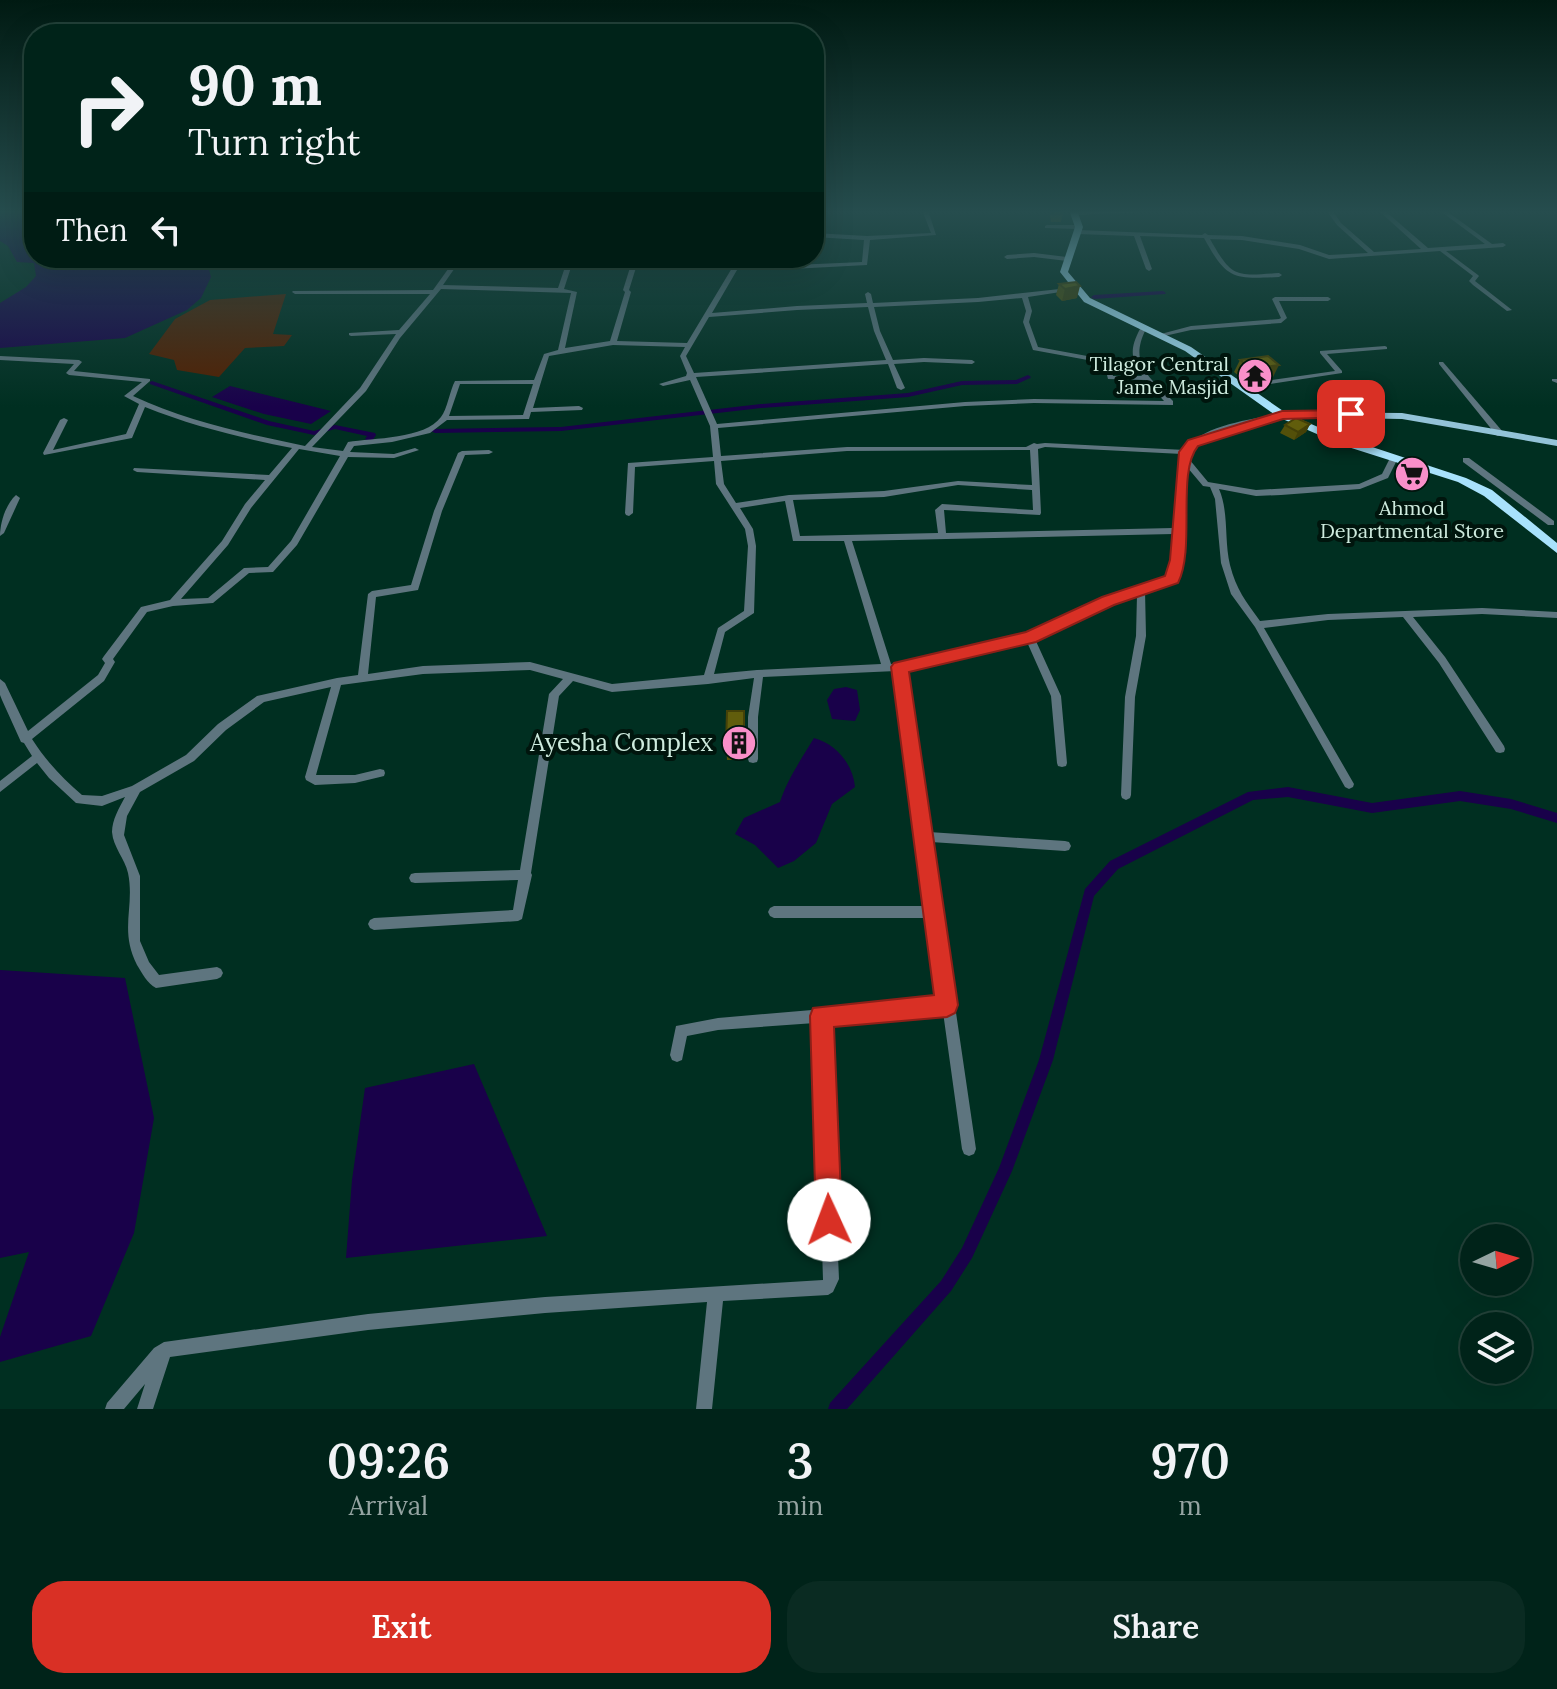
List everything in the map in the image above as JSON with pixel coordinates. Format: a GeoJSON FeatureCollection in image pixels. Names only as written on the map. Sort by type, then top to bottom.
{"type":"FeatureCollection","features":[{"type":"Feature","properties":{"kind":"highway"},"geometry":{"type":"LineString","coordinates":[[1066,276],[1073,288],[1101,309],[1188,349],[1282,415],[1346,443],[1462,480],[1488,493],[1557,549]]}},
{"type":"Feature","properties":{"kind":"highway"},"geometry":{"type":"LineString","coordinates":[[1346,443],[1339,434],[1340,424],[1351,414]]}},
{"type":"Feature","properties":{"kind":"main road"},"geometry":{"type":"LineString","coordinates":[[1282,415],[1402,416],[1557,443]]}},
{"type":"Feature","properties":{"kind":"street"},"geometry":{"type":"LineString","coordinates":[[173,603],[225,543],[270,478],[335,421],[363,389],[400,332],[446,276]]}},
{"type":"Feature","properties":{"kind":"street"},"geometry":{"type":"LineString","coordinates":[[560,290],[565,276]]}},
{"type":"Feature","properties":{"kind":"street"},"geometry":{"type":"LineString","coordinates":[[613,343],[623,319],[630,276]]}},
{"type":"Feature","properties":{"kind":"street"},"geometry":{"type":"LineString","coordinates":[[708,680],[721,630],[749,613],[752,546],[749,529],[720,484],[719,457],[712,421],[683,356],[730,276]]}},
{"type":"Feature","properties":{"kind":"street"},"geometry":{"type":"LineString","coordinates":[[1238,276],[1265,276]]}},
{"type":"Feature","properties":{"kind":"street"},"geometry":{"type":"LineString","coordinates":[[1476,276],[1472,281],[1509,310]]}},
{"type":"Feature","properties":{"kind":"street"},"geometry":{"type":"LineString","coordinates":[[707,315],[776,307],[1024,295],[1073,288]]}},
{"type":"Feature","properties":{"kind":"street"},"geometry":{"type":"LineString","coordinates":[[295,292],[574,292],[561,351]]}},
{"type":"Feature","properties":{"kind":"street"},"geometry":{"type":"LineString","coordinates":[[868,294],[873,303],[877,331],[901,388]]}},
{"type":"Feature","properties":{"kind":"street"},"geometry":{"type":"LineString","coordinates":[[1024,295],[1029,311],[1026,322],[1035,349],[1107,361],[1110,378],[1143,378]]}},
{"type":"Feature","properties":{"kind":"street"},"geometry":{"type":"LineString","coordinates":[[1160,335],[1191,328],[1281,321],[1284,318],[1275,299],[1328,299]]}},
{"type":"Feature","properties":{"kind":"street"},"geometry":{"type":"LineString","coordinates":[[712,421],[1034,401],[1170,403],[1143,378],[1136,342],[1143,329]]}},
{"type":"Feature","properties":{"kind":"street"},"geometry":{"type":"LineString","coordinates":[[351,334],[400,332]]}},
{"type":"Feature","properties":{"kind":"street"},"geometry":{"type":"LineString","coordinates":[[25,739],[101,678],[110,662],[107,659],[144,609],[173,603],[210,601],[247,570],[270,570],[309,521],[343,453],[351,444],[392,440],[427,431],[445,418],[526,417],[546,355],[613,343],[687,345]]}},
{"type":"Feature","properties":{"kind":"street"},"geometry":{"type":"LineString","coordinates":[[1244,386],[1337,374],[1340,372],[1322,352],[1385,348]]}},
{"type":"Feature","properties":{"kind":"street"},"geometry":{"type":"LineString","coordinates":[[0,358],[79,362],[69,373],[148,380],[128,396],[142,405],[304,446],[343,453],[386,455],[415,450]]}},
{"type":"Feature","properties":{"kind":"street"},"geometry":{"type":"LineString","coordinates":[[663,384],[691,376],[890,363],[972,362]]}},
{"type":"Feature","properties":{"kind":"street"},"geometry":{"type":"LineString","coordinates":[[1441,363],[1500,434]]}},
{"type":"Feature","properties":{"kind":"street"},"geometry":{"type":"LineString","coordinates":[[445,418],[457,382],[536,382]]}},
{"type":"Feature","properties":{"kind":"street"},"geometry":{"type":"LineString","coordinates":[[64,420],[47,453],[129,436],[142,405]]}},
{"type":"Feature","properties":{"kind":"street"},"geometry":{"type":"LineString","coordinates":[[528,410],[579,408]]}},
{"type":"Feature","properties":{"kind":"street"},"geometry":{"type":"LineString","coordinates":[[0,683],[25,739],[38,757],[80,800],[102,801],[136,789],[190,758],[222,727],[261,699],[363,677],[530,666],[612,688],[759,674],[894,668],[1030,638],[1108,601],[1172,579],[1178,560],[1185,456],[1193,443],[1282,415]]}},
{"type":"Feature","properties":{"kind":"street"},"geometry":{"type":"LineString","coordinates":[[942,535],[939,508],[1038,511],[1034,445]]}},
{"type":"Feature","properties":{"kind":"street"},"geometry":{"type":"LineString","coordinates":[[629,513],[631,465],[719,457],[847,449],[1026,449],[1034,445],[1185,456],[1206,484],[1256,493],[1360,486],[1385,476],[1394,458]]}},
{"type":"Feature","properties":{"kind":"street"},"geometry":{"type":"LineString","coordinates":[[363,677],[372,594],[415,588],[438,511],[462,453],[489,452]]}},
{"type":"Feature","properties":{"kind":"street"},"geometry":{"type":"LineString","coordinates":[[1466,460],[1554,523]]}},
{"type":"Feature","properties":{"kind":"street"},"geometry":{"type":"LineString","coordinates":[[137,470],[270,478]]}},
{"type":"Feature","properties":{"kind":"street"},"geometry":{"type":"LineString","coordinates":[[735,506],[789,498],[884,494],[958,483],[1036,488]]}},
{"type":"Feature","properties":{"kind":"street"},"geometry":{"type":"LineString","coordinates":[[1213,485],[1219,499],[1225,563],[1235,594],[1258,625],[1349,784]]}},
{"type":"Feature","properties":{"kind":"street"},"geometry":{"type":"LineString","coordinates":[[0,533],[16,498]]}},
{"type":"Feature","properties":{"kind":"street"},"geometry":{"type":"LineString","coordinates":[[789,498],[796,539],[1178,531]]}},
{"type":"Feature","properties":{"kind":"street"},"geometry":{"type":"LineString","coordinates":[[1532,527],[1554,523]]}},
{"type":"Feature","properties":{"kind":"street"},"geometry":{"type":"LineString","coordinates":[[847,537],[894,668],[923,837],[969,1149]]}},
{"type":"Feature","properties":{"kind":"street"},"geometry":{"type":"LineString","coordinates":[[1126,795],[1130,697],[1141,636],[1141,590]]}},
{"type":"Feature","properties":{"kind":"street"},"geometry":{"type":"LineString","coordinates":[[1258,625],[1328,617],[1482,611],[1557,615]]}},
{"type":"Feature","properties":{"kind":"street"},"geometry":{"type":"LineString","coordinates":[[1407,616],[1442,660],[1500,749]]}},
{"type":"Feature","properties":{"kind":"street"},"geometry":{"type":"LineString","coordinates":[[1030,638],[1056,696],[1062,763]]}},
{"type":"Feature","properties":{"kind":"street"},"geometry":{"type":"LineString","coordinates":[[753,759],[753,717],[759,674]]}},
{"type":"Feature","properties":{"kind":"street"},"geometry":{"type":"LineString","coordinates":[[374,924],[518,915],[554,694],[572,676]]}},
{"type":"Feature","properties":{"kind":"street"},"geometry":{"type":"LineString","coordinates":[[337,682],[310,777],[315,780],[355,779],[380,773]]}},
{"type":"Feature","properties":{"kind":"street"},"geometry":{"type":"LineString","coordinates":[[0,787],[38,757]]}},
{"type":"Feature","properties":{"kind":"street"},"geometry":{"type":"LineString","coordinates":[[136,789],[121,815],[118,837],[129,857],[134,878],[132,948],[156,982],[217,973]]}},
{"type":"Feature","properties":{"kind":"street"},"geometry":{"type":"LineString","coordinates":[[923,837],[1065,846]]}},
{"type":"Feature","properties":{"kind":"street"},"geometry":{"type":"LineString","coordinates":[[415,878],[526,875]]}},
{"type":"Feature","properties":{"kind":"street"},"geometry":{"type":"LineString","coordinates":[[774,912],[933,912]]}},
{"type":"Feature","properties":{"kind":"street"},"geometry":{"type":"LineString","coordinates":[[677,1055],[681,1031],[718,1024],[947,1005]]}},
{"type":"Feature","properties":{"kind":"street"},"geometry":{"type":"LineString","coordinates":[[113,1409],[164,1350],[368,1322],[828,1287],[831,1279],[821,1016]]}},
{"type":"Feature","properties":{"kind":"street"},"geometry":{"type":"LineString","coordinates":[[704,1409],[716,1294]]}},
{"type":"Feature","properties":{"kind":"street"},"geometry":{"type":"LineString","coordinates":[[145,1409],[164,1350]]}},
{"type":"Feature","properties":{"kind":"shaded area"},"geometry":{"type":"Polygon","coordinates":[[[36,276],[211,277],[201,298],[187,310],[125,338],[0,348],[0,303],[26,287],[36,276]]]}},
{"type":"Feature","properties":{"kind":"shaded area"},"geometry":{"type":"Polygon","coordinates":[[[286,294],[273,334],[292,335],[284,346],[245,348],[219,377],[177,370],[174,360],[149,354],[175,319],[210,300],[286,294]]]}},
{"type":"Feature","properties":{"kind":"shaded area"},"geometry":{"type":"Polygon","coordinates":[[[230,386],[331,411],[311,424],[264,414],[212,397],[230,386]]]}},
{"type":"Feature","properties":{"kind":"shaded area"},"geometry":{"type":"Polygon","coordinates":[[[846,687],[857,690],[860,710],[855,721],[832,719],[827,700],[834,689],[846,687]]]}},
{"type":"Feature","properties":{"kind":"shaded area"},"geometry":{"type":"Polygon","coordinates":[[[814,738],[842,756],[851,770],[855,787],[832,804],[816,843],[794,861],[778,868],[755,845],[735,834],[744,818],[780,802],[814,738]]]}},
{"type":"Feature","properties":{"kind":"shaded area"},"geometry":{"type":"Polygon","coordinates":[[[0,970],[125,978],[154,1118],[134,1233],[91,1336],[0,1362],[0,1337],[29,1252],[0,1258],[0,970]]]}},
{"type":"Feature","properties":{"kind":"shaded area"},"geometry":{"type":"Polygon","coordinates":[[[474,1064],[547,1236],[346,1258],[352,1180],[365,1088],[474,1064]]]}},
{"type":"Feature","properties":{"kind":"building"},"geometry":{"type":"Polygon","coordinates":[[[1076,282],[1080,286],[1065,289],[1059,284],[1076,282]]]}},
{"type":"Feature","properties":{"kind":"building"},"geometry":{"type":"Polygon","coordinates":[[[1268,356],[1279,365],[1251,369],[1240,360],[1268,356]]]}},
{"type":"Feature","properties":{"kind":"building"},"geometry":{"type":"Polygon","coordinates":[[[1296,418],[1310,424],[1298,432],[1285,425],[1296,418]]]}},
{"type":"Feature","properties":{"kind":"building"},"geometry":{"type":"Polygon","coordinates":[[[727,711],[744,711],[744,745],[726,745],[727,711]]]}},
{"type":"Feature","properties":{"kind":"waterway"},"geometry":{"type":"LineString","coordinates":[[1094,297],[1163,293]]}},
{"type":"Feature","properties":{"kind":"waterway"},"geometry":{"type":"LineString","coordinates":[[435,431],[561,429],[761,406],[908,395],[962,383],[1017,382],[1028,377]]}},
{"type":"Feature","properties":{"kind":"waterway"},"geometry":{"type":"LineString","coordinates":[[152,383],[267,423],[314,433],[335,427],[372,435],[369,439]]}},
{"type":"Feature","properties":{"kind":"waterway"},"geometry":{"type":"LineString","coordinates":[[836,1409],[946,1286],[967,1253],[1005,1171],[1046,1060],[1089,893],[1114,865],[1252,795],[1288,792],[1372,808],[1460,796],[1511,804],[1557,818]]}},
{"type":"Feature","properties":{"kind":"place","name":"Tilagor Central Jame Masjid"},"geometry":{"type":"Point","coordinates":[1255,376]}},
{"type":"Feature","properties":{"kind":"place","name":"Ahmod Departmental Store"},"geometry":{"type":"Point","coordinates":[1412,474]}},
{"type":"Feature","properties":{"kind":"place","name":"Ayesha Complex"},"geometry":{"type":"Point","coordinates":[739,743]}},
{"type":"Feature","properties":{"kind":"route"},"geometry":{"type":"LineString","coordinates":[[829,1220],[821,1016],[947,1005],[900,667],[1030,638],[1108,601],[1172,579],[1178,560],[1179,495],[1186,452],[1193,443],[1242,425],[1282,415],[1351,414]]}}]}
